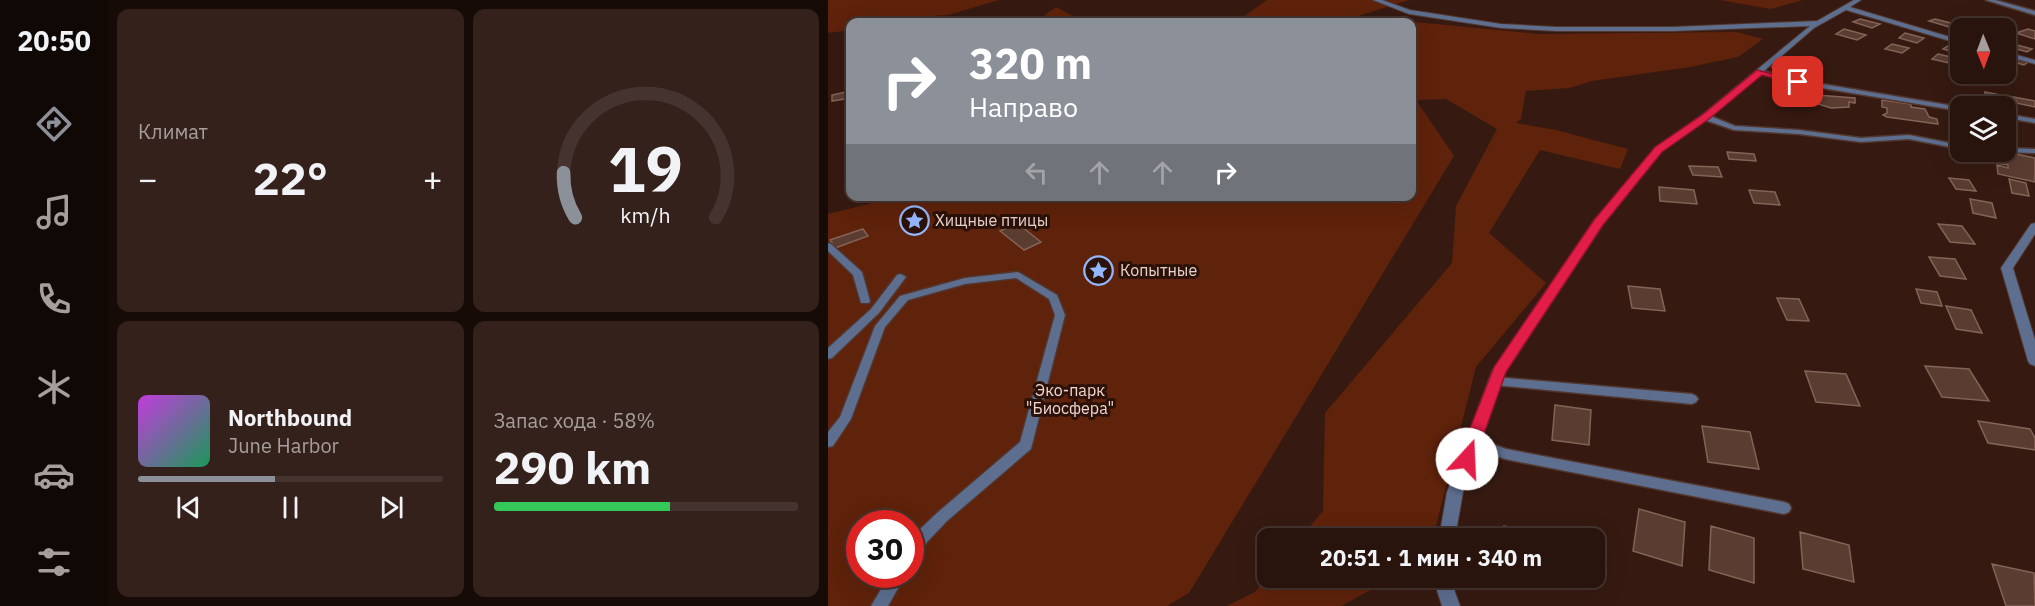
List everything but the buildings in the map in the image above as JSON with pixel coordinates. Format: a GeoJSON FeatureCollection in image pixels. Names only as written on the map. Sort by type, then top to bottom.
{"type":"FeatureCollection","features":[{"type":"Feature","properties":{"kind":"street"},"geometry":{"type":"LineString","coordinates":[[1376,0],[1409,12],[1500,26],[1556,29],[1673,29],[1822,22]]}},
{"type":"Feature","properties":{"kind":"street"},"geometry":{"type":"LineString","coordinates":[[1449,528],[1455,492],[1499,371],[1598,223],[1659,149],[1705,117],[1793,42],[1858,0]]}},
{"type":"Feature","properties":{"kind":"street"},"geometry":{"type":"LineString","coordinates":[[1846,8],[1950,39]]}},
{"type":"Feature","properties":{"kind":"street"},"geometry":{"type":"LineString","coordinates":[[2016,57],[2035,62]]}},
{"type":"Feature","properties":{"kind":"street"},"geometry":{"type":"LineString","coordinates":[[2035,226],[2007,268],[2035,361]]}},
{"type":"Feature","properties":{"kind":"street"},"geometry":{"type":"LineString","coordinates":[[1445,588],[1451,606]]}},
{"type":"Feature","properties":{"kind":"lane"},"geometry":{"type":"LineString","coordinates":[[1989,0],[2035,13]]}},
{"type":"Feature","properties":{"kind":"lane"},"geometry":{"type":"LineString","coordinates":[[1760,72],[1798,82],[1950,107]]}},
{"type":"Feature","properties":{"kind":"lane"},"geometry":{"type":"LineString","coordinates":[[1705,117],[1734,128],[1798,132],[1862,140],[1909,137],[1950,145]]}},
{"type":"Feature","properties":{"kind":"lane"},"geometry":{"type":"LineString","coordinates":[[2016,118],[2035,121]]}},
{"type":"Feature","properties":{"kind":"lane"},"geometry":{"type":"LineString","coordinates":[[2016,150],[2035,151]]}},
{"type":"Feature","properties":{"kind":"lane"},"geometry":{"type":"LineString","coordinates":[[828,246],[858,274],[865,301]]}},
{"type":"Feature","properties":{"kind":"lane"},"geometry":{"type":"LineString","coordinates":[[828,442],[844,419],[880,326],[904,298],[964,280],[1018,275],[1053,297],[1060,315],[1026,445],[924,535]]}},
{"type":"Feature","properties":{"kind":"lane"},"geometry":{"type":"LineString","coordinates":[[828,355],[875,311],[901,277]]}},
{"type":"Feature","properties":{"kind":"lane"},"geometry":{"type":"LineString","coordinates":[[1495,381],[1692,399]]}},
{"type":"Feature","properties":{"kind":"lane"},"geometry":{"type":"LineString","coordinates":[[1473,442],[1505,454],[1785,508]]}},
{"type":"Feature","properties":{"kind":"lane"},"geometry":{"type":"LineString","coordinates":[[879,606],[890,588]]}},
{"type":"Feature","properties":{"kind":"green space"},"geometry":{"type":"Polygon","coordinates":[[[828,0],[999,0],[948,15],[908,18],[846,18],[846,31],[828,33],[828,0]]]}},
{"type":"Feature","properties":{"kind":"green space"},"geometry":{"type":"Polygon","coordinates":[[[1267,0],[1409,0],[1352,18],[1239,18],[1267,0]]]}},
{"type":"Feature","properties":{"kind":"green space"},"geometry":{"type":"Polygon","coordinates":[[[1720,0],[1803,0],[1771,9],[1720,0]]]}},
{"type":"Feature","properties":{"kind":"green space"},"geometry":{"type":"Polygon","coordinates":[[[1056,7],[1077,18],[1045,18],[1045,15],[1056,7]]]}},
{"type":"Feature","properties":{"kind":"green space","name":"Эко-парк \"Биосфера\""},"geometry":{"type":"Polygon","coordinates":[[[1416,22],[1539,34],[1737,32],[1763,39],[1738,57],[1690,67],[1592,81],[1569,88],[1526,91],[1521,119],[1516,123],[1556,130],[1628,149],[1620,169],[1540,150],[1489,233],[1546,283],[1476,367],[1436,528],[1309,528],[1323,511],[1325,413],[1452,263],[1456,206],[1497,129],[1446,99],[1416,100],[1416,22]]]}},
{"type":"Feature","properties":{"kind":"green space","name":"Эко-парк \"Биосфера\""},"geometry":{"type":"Polygon","coordinates":[[[1416,100],[1454,156],[1189,593],[1167,606],[828,606],[828,214],[881,201],[1416,201],[1416,100]]]}},
{"type":"Feature","properties":{"kind":"green space"},"geometry":{"type":"Polygon","coordinates":[[[1258,588],[1374,588],[1341,606],[1227,606],[1255,592],[1258,588]]]}},
{"type":"Feature","properties":{"kind":"place","name":"Хищные птицы"},"geometry":{"type":"Point","coordinates":[914,220]}},
{"type":"Feature","properties":{"kind":"place","name":"Копытные"},"geometry":{"type":"Point","coordinates":[1099,270]}},
{"type":"Feature","properties":{"kind":"route"},"geometry":{"type":"LineString","coordinates":[[1467,459],[1499,371],[1598,223],[1659,149],[1705,117],[1760,72],[1798,82]]}}]}
